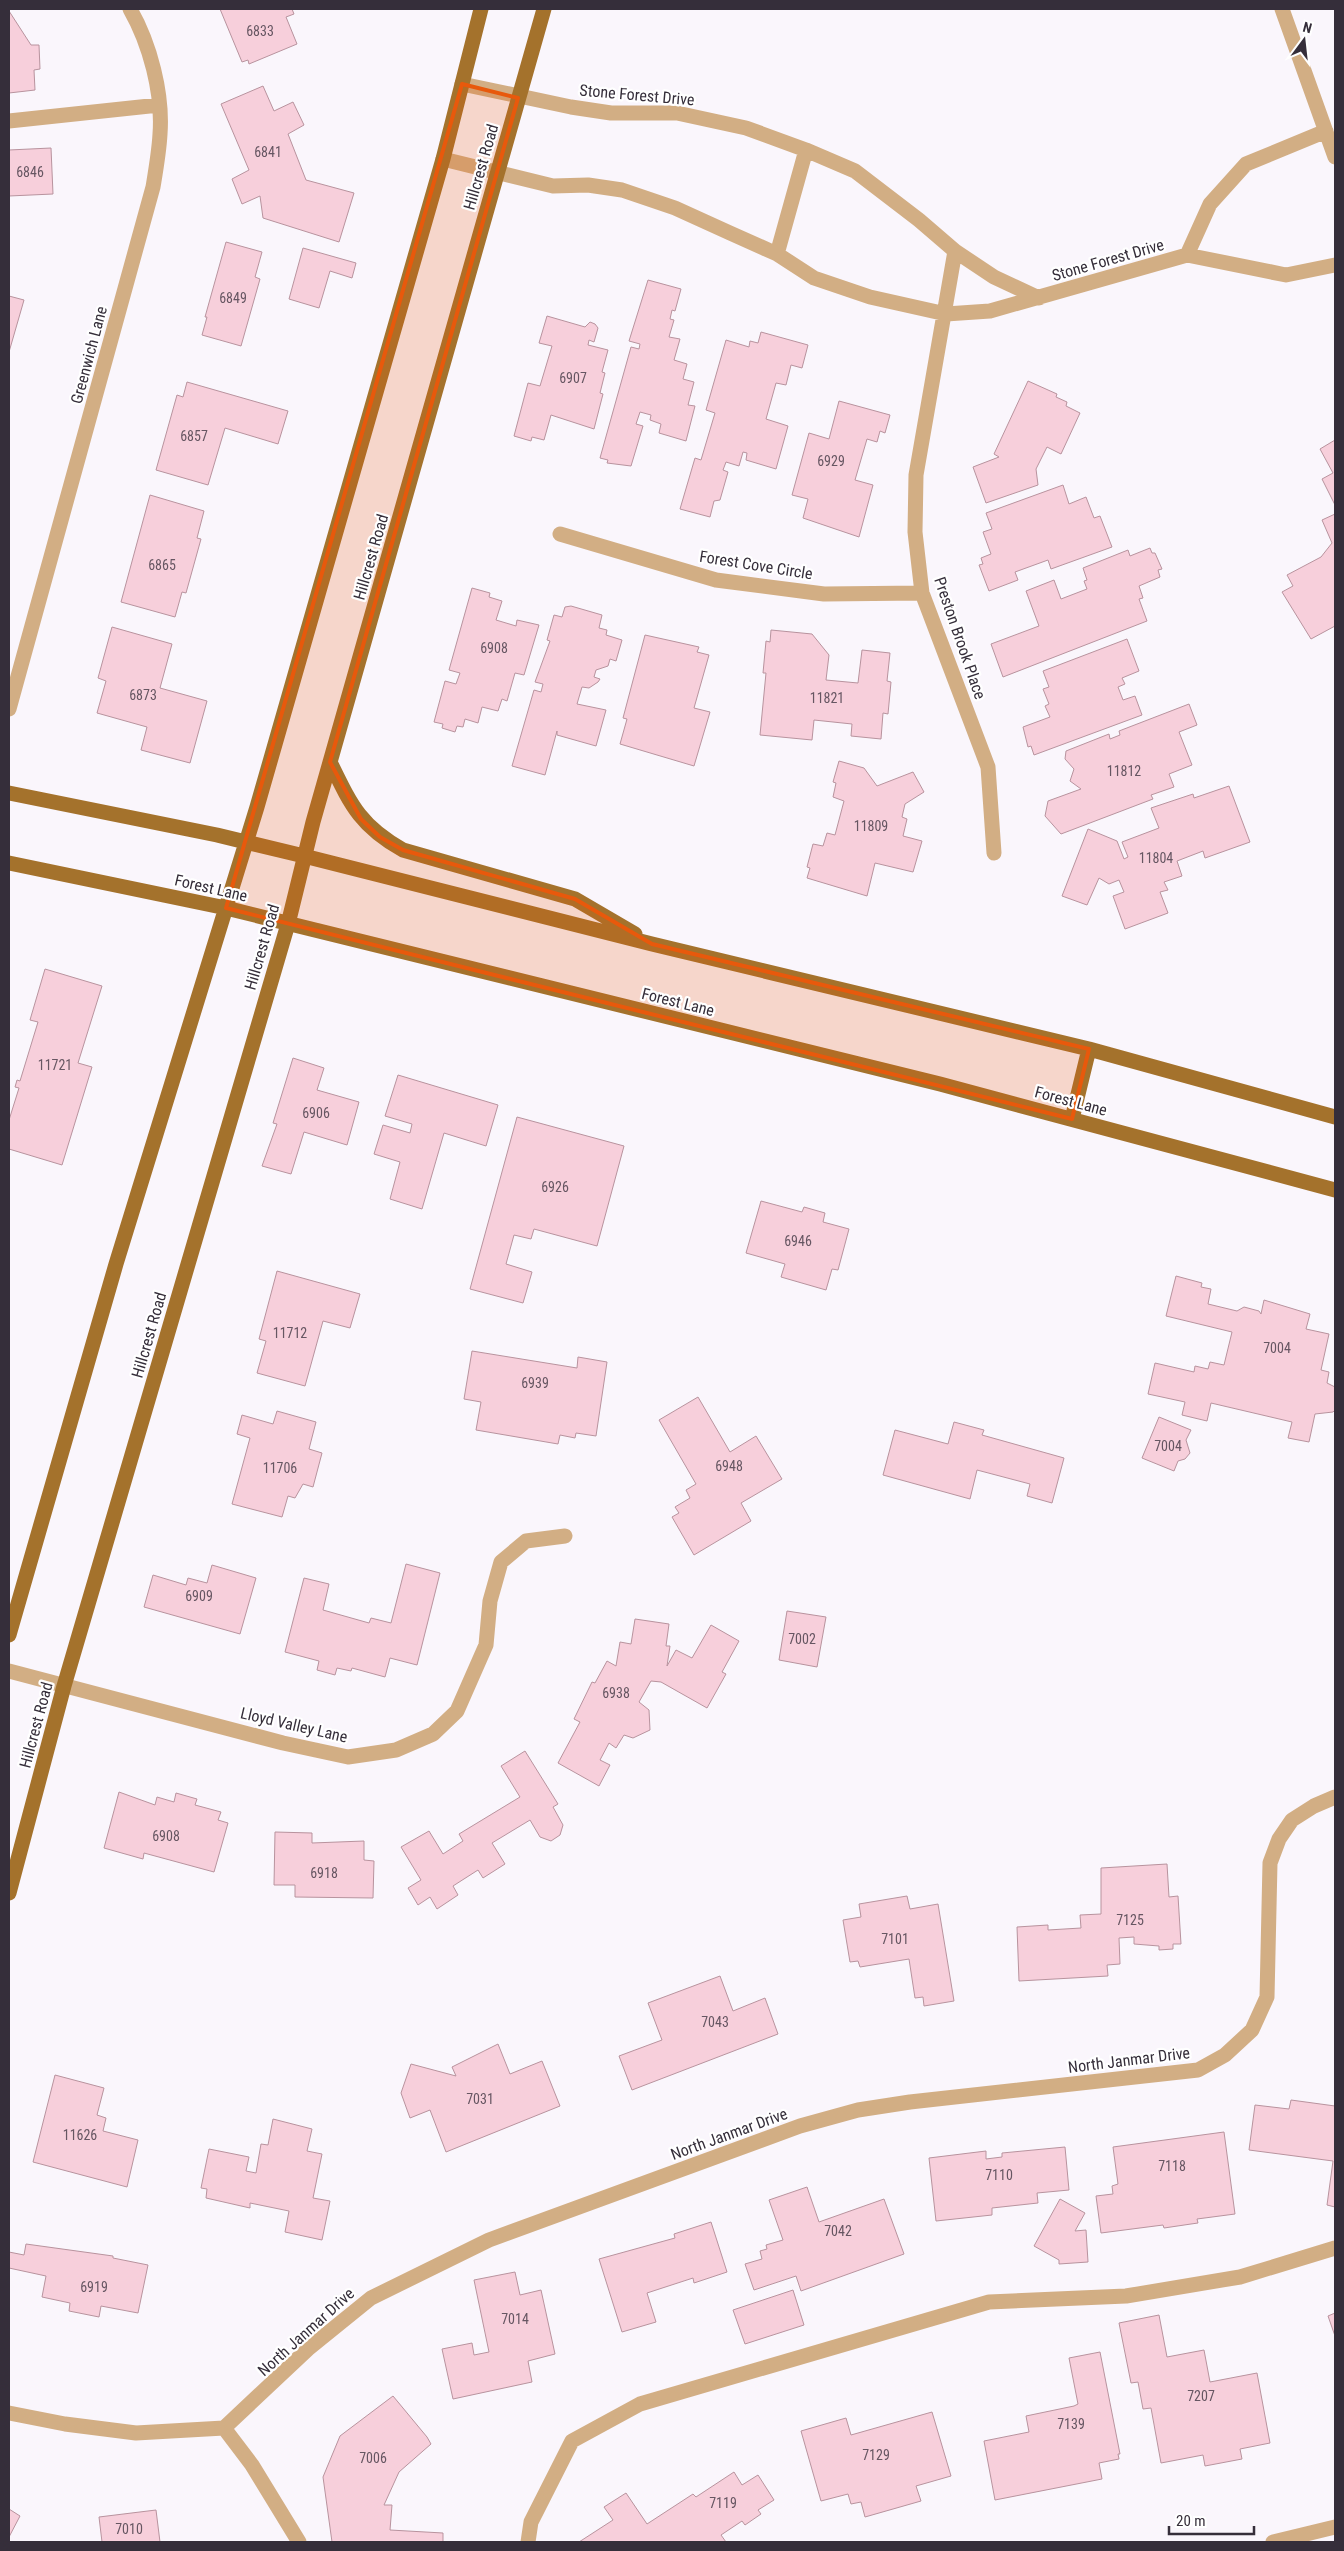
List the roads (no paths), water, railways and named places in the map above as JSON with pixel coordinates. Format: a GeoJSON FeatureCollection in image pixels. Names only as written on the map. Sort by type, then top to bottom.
{"type":"FeatureCollection","features":[{"type":"Feature","properties":{"kind":"main road"},"geometry":{"type":"LineString","coordinates":[[9,1635],[116,1264],[246,842],[443,159],[482,9]]}},
{"type":"Feature","properties":{"kind":"main road","name":"Hillcrest Road"},"geometry":{"type":"LineString","coordinates":[[9,1893],[64,1686],[288,924],[304,856],[330,762],[544,9]]}},
{"type":"Feature","properties":{"kind":"main road"},"geometry":{"type":"LineString","coordinates":[[330,762],[361,819],[388,842],[403,850],[575,899],[652,944]]}},
{"type":"Feature","properties":{"kind":"main road"},"geometry":{"type":"LineString","coordinates":[[9,793],[246,842],[304,856],[652,944],[1089,1049],[1335,1117]]}},
{"type":"Feature","properties":{"kind":"main road","name":"Forest Lane"},"geometry":{"type":"LineString","coordinates":[[9,863],[226,908],[940,1084],[1335,1190]]}},
{"type":"Feature","properties":{"kind":"main road"},"geometry":{"type":"LineString","coordinates":[[1072,1119],[1089,1049]]}},
{"type":"Feature","properties":{"kind":"street","name":"Greenwich Lane"},"geometry":{"type":"LineString","coordinates":[[9,708],[153,187],[160,132],[159,104],[155,78],[141,27],[130,9]]}},
{"type":"Feature","properties":{"kind":"street"},"geometry":{"type":"LineString","coordinates":[[1282,9],[1335,157]]}},
{"type":"Feature","properties":{"kind":"street","name":"Stone Forest Drive"},"geometry":{"type":"LineString","coordinates":[[462,84],[518,98],[611,113],[677,113],[746,128],[806,150],[855,171],[919,220],[955,251],[994,277],[1039,298]]}},
{"type":"Feature","properties":{"kind":"street"},"geometry":{"type":"LineString","coordinates":[[9,121],[159,104]]}},
{"type":"Feature","properties":{"kind":"street","name":"Stone Forest Drive"},"geometry":{"type":"LineString","coordinates":[[1188,255],[1210,204],[1246,164],[1326,131]]}},
{"type":"Feature","properties":{"kind":"street"},"geometry":{"type":"LineString","coordinates":[[777,254],[806,150]]}},
{"type":"Feature","properties":{"kind":"street","name":"Stone Forest Drive"},"geometry":{"type":"LineString","coordinates":[[443,159],[553,186],[588,185],[622,190],[675,208],[777,254],[814,278],[870,296],[946,314],[990,311],[1188,255],[1286,275],[1335,265]]}},
{"type":"Feature","properties":{"kind":"street"},"geometry":{"type":"LineString","coordinates":[[946,314],[955,251]]}},
{"type":"Feature","properties":{"kind":"street","name":"Preston Brook Place"},"geometry":{"type":"LineString","coordinates":[[946,314],[916,475],[915,532],[922,592],[988,767],[994,853]]}},
{"type":"Feature","properties":{"kind":"street","name":"Forest Cove Circle"},"geometry":{"type":"LineString","coordinates":[[560,534],[716,580],[824,594],[922,592]]}},
{"type":"Feature","properties":{"kind":"street","name":"Lloyd Valley Lane"},"geometry":{"type":"LineString","coordinates":[[9,1671],[283,1743],[348,1757],[396,1750],[433,1734],[457,1711],[486,1645],[490,1601],[501,1562],[526,1541],[565,1536]]}},
{"type":"Feature","properties":{"kind":"street","name":"North Janmar Drive"},"geometry":{"type":"LineString","coordinates":[[224,2428],[308,2349],[370,2298],[489,2240],[800,2126],[858,2110],[910,2102],[1165,2076],[1198,2070],[1212,2063],[1225,2055],[1252,2030],[1266,1997],[1270,1863],[1279,1839],[1292,1820],[1314,1806],[1335,1797]]}},
{"type":"Feature","properties":{"kind":"street"},"geometry":{"type":"LineString","coordinates":[[528,2542],[531,2522],[572,2441],[640,2404],[989,2302],[1126,2296],[1240,2277],[1335,2248]]}},
{"type":"Feature","properties":{"kind":"street"},"geometry":{"type":"LineString","coordinates":[[9,2413],[65,2424],[136,2433],[224,2428],[252,2465],[299,2542]]}},
{"type":"Feature","properties":{"kind":"street"},"geometry":{"type":"LineString","coordinates":[[1273,2542],[1335,2527]]}}]}
